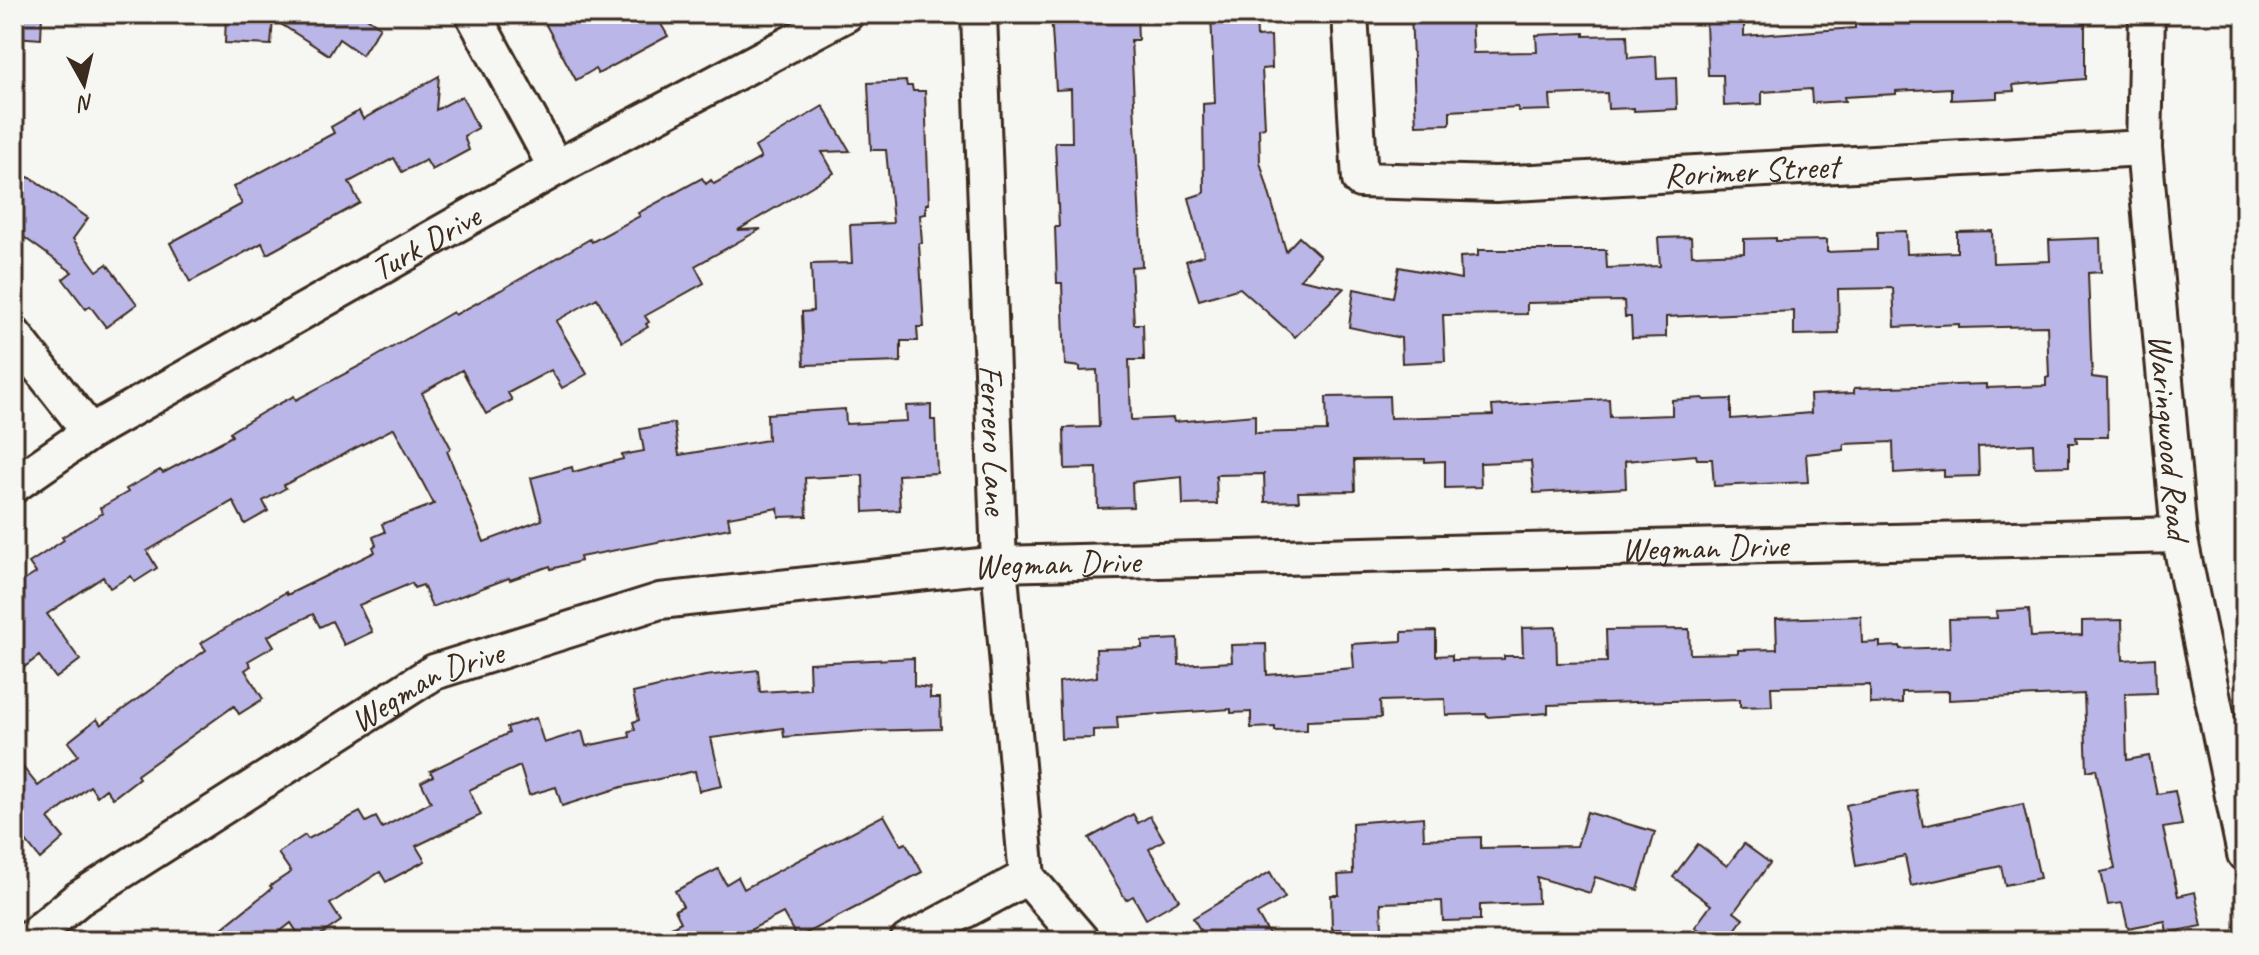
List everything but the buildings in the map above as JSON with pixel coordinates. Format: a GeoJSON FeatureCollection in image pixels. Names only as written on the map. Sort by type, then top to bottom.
{"type":"FeatureCollection","features":[{"type":"Feature","properties":{"kind":"street"},"geometry":{"type":"LineString","coordinates":[[473,14],[556,168]]}},
{"type":"Feature","properties":{"kind":"street","name":"Turk Drive"},"geometry":{"type":"LineString","coordinates":[[14,485],[90,432],[556,168],[846,14]]}},
{"type":"Feature","properties":{"kind":"street","name":"Ferrero Lane"},"geometry":{"type":"LineString","coordinates":[[979,14],[999,564],[1027,877]]}},
{"type":"Feature","properties":{"kind":"street","name":"Rorimer Street"},"geometry":{"type":"LineString","coordinates":[[1350,14],[1360,180],[1496,184],[2144,148]]}},
{"type":"Feature","properties":{"kind":"street","name":"Waringwood Road"},"geometry":{"type":"LineString","coordinates":[[2147,14],[2144,148],[2179,535],[2245,854]]}},
{"type":"Feature","properties":{"kind":"street"},"geometry":{"type":"LineString","coordinates":[[14,335],[90,432]]}},
{"type":"Feature","properties":{"kind":"street","name":"Wegman Drive"},"geometry":{"type":"LineString","coordinates":[[27,941],[78,899],[434,672],[660,601],[999,564],[2179,535]]}},
{"type":"Feature","properties":{"kind":"street"},"geometry":{"type":"LineString","coordinates":[[908,941],[1027,877],[1082,941]]}}]}
